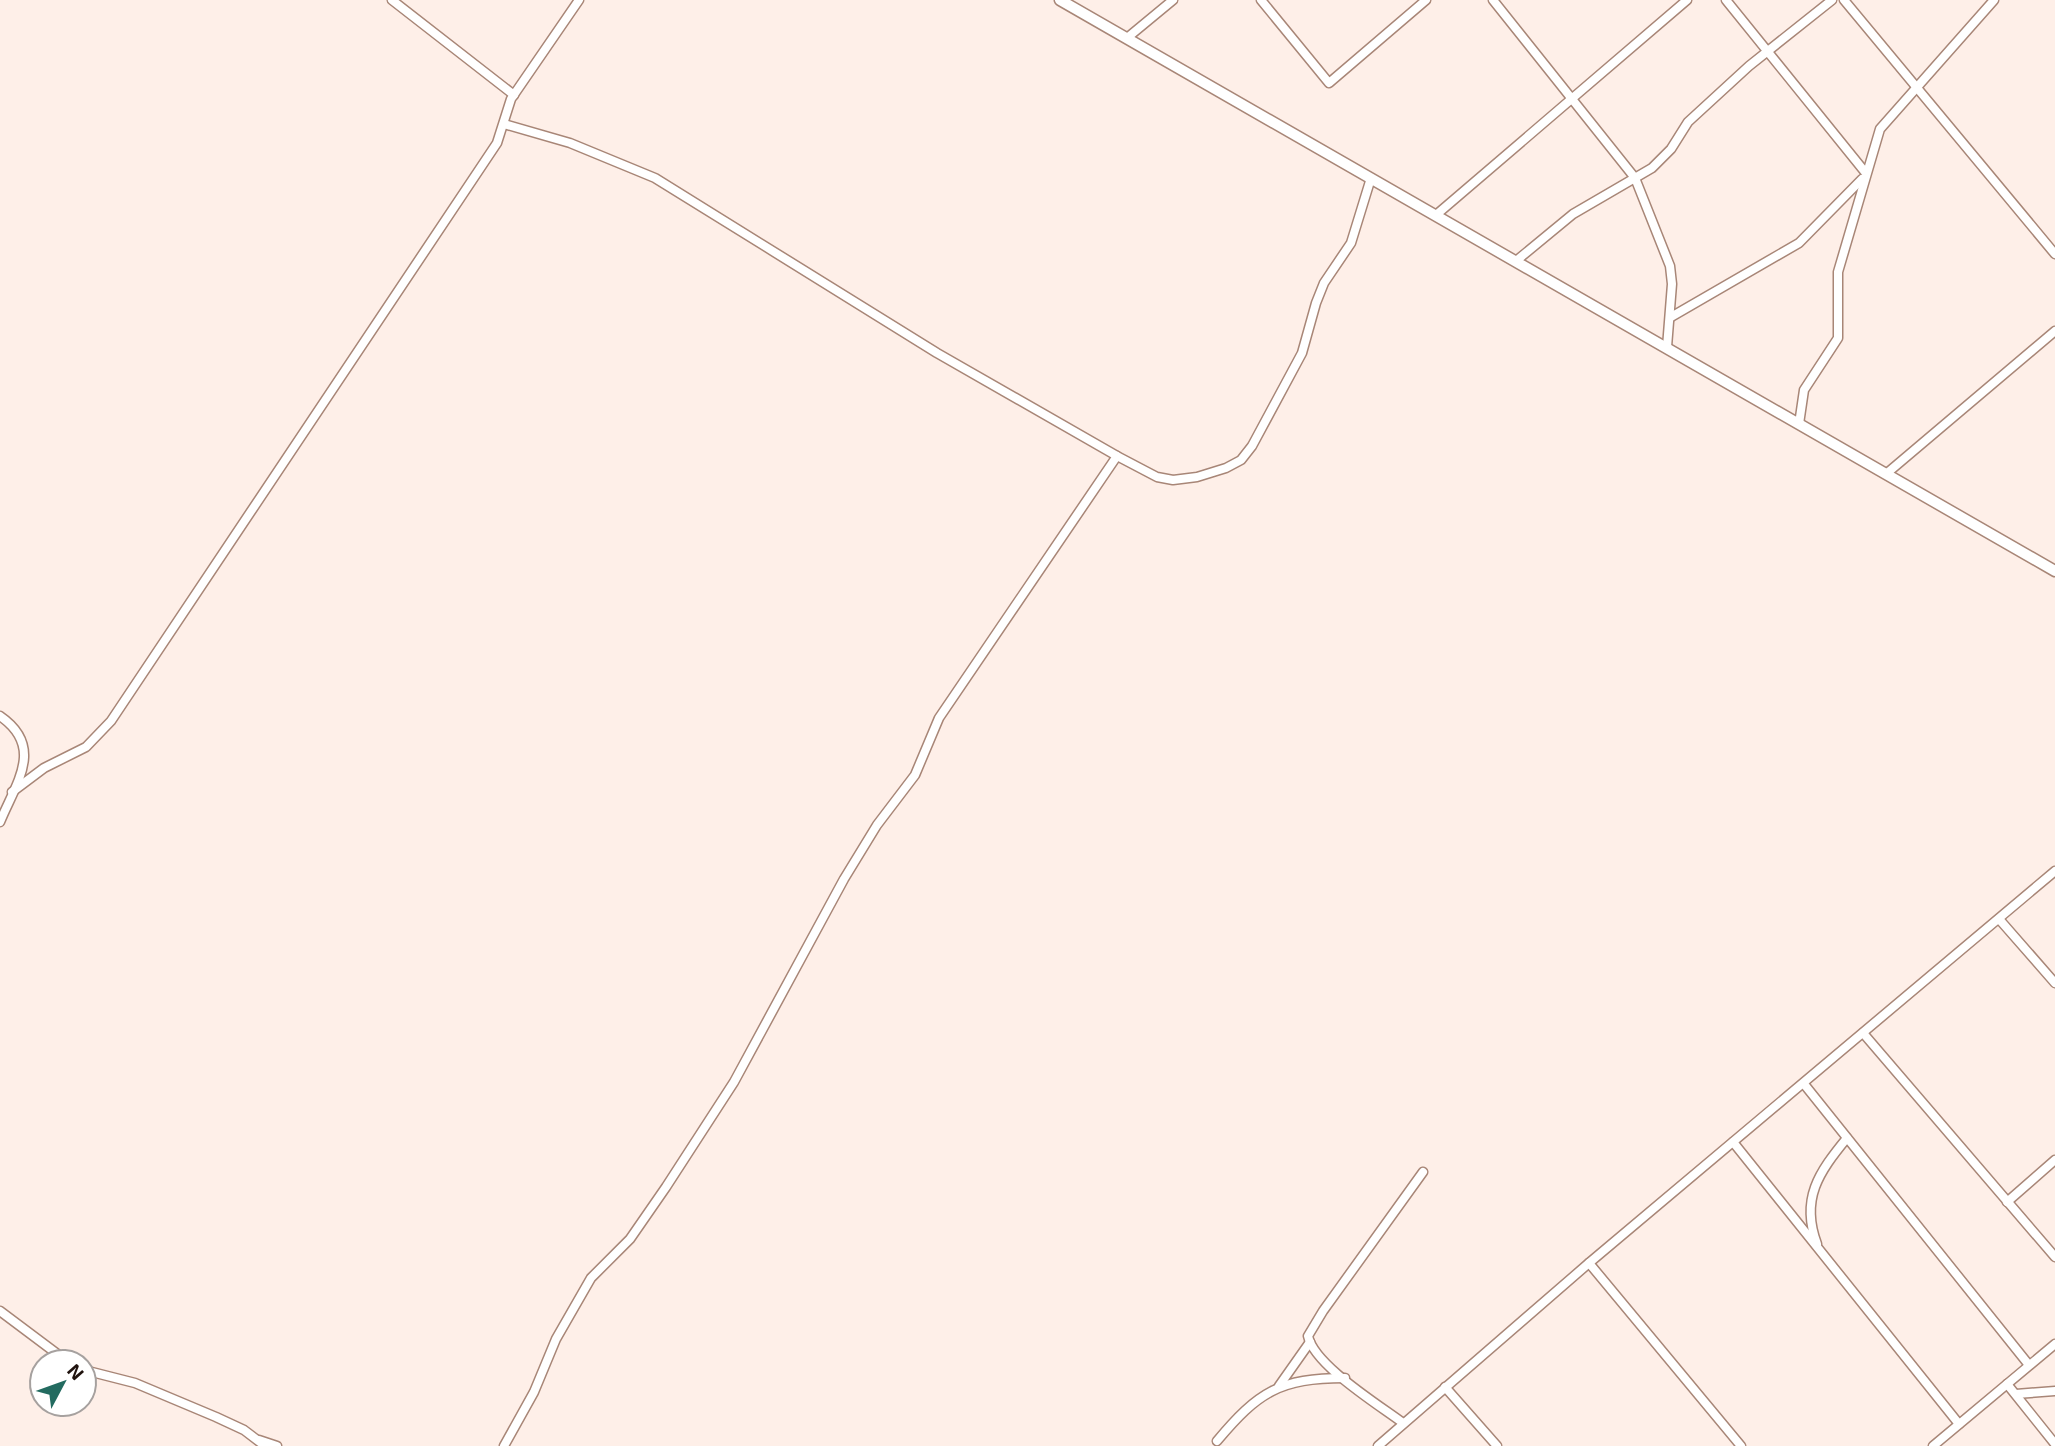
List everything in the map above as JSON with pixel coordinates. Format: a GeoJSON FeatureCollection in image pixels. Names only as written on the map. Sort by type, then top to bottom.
{"type":"FeatureCollection","features":[{"type":"Feature","properties":{"kind":"street"},"geometry":{"type":"LineString","coordinates":[[392,0],[514,95]]}},
{"type":"Feature","properties":{"kind":"street"},"geometry":{"type":"LineString","coordinates":[[12,792],[44,768],[86,747],[111,721],[497,143],[514,95],[579,0]]}},
{"type":"Feature","properties":{"kind":"street"},"geometry":{"type":"LineString","coordinates":[[1060,0],[2055,571]]}},
{"type":"Feature","properties":{"kind":"street"},"geometry":{"type":"LineString","coordinates":[[1127,38],[1173,0]]}},
{"type":"Feature","properties":{"kind":"street"},"geometry":{"type":"LineString","coordinates":[[1261,0],[1329,83],[1426,0]]}},
{"type":"Feature","properties":{"kind":"street"},"geometry":{"type":"LineString","coordinates":[[1493,0],[1634,178],[1670,266],[1671,317],[1667,347]]}},
{"type":"Feature","properties":{"kind":"street"},"geometry":{"type":"LineString","coordinates":[[1726,0],[1770,52],[1864,175]]}},
{"type":"Feature","properties":{"kind":"street"},"geometry":{"type":"LineString","coordinates":[[1516,261],[1573,214],[1652,168],[1671,149],[1688,122],[1749,66],[1770,52],[1832,0]]}},
{"type":"Feature","properties":{"kind":"street"},"geometry":{"type":"LineString","coordinates":[[1844,0],[2055,254]]}},
{"type":"Feature","properties":{"kind":"street"},"geometry":{"type":"LineString","coordinates":[[1799,424],[1804,390],[1819,363],[1838,338],[1838,272],[1864,175],[1880,129],[1994,0]]}},
{"type":"Feature","properties":{"kind":"street"},"geometry":{"type":"LineString","coordinates":[[1436,215],[1573,99],[1681,2]]}},
{"type":"Feature","properties":{"kind":"street"},"geometry":{"type":"LineString","coordinates":[[504,124],[570,143],[655,178],[937,353],[1117,456],[1157,477],[1173,480],[1197,477],[1241,460],[1264,427],[1302,353],[1324,283],[1351,243],[1371,178]]}},
{"type":"Feature","properties":{"kind":"street"},"geometry":{"type":"LineString","coordinates":[[1671,317],[1799,243],[1864,175]]}},
{"type":"Feature","properties":{"kind":"street"},"geometry":{"type":"LineString","coordinates":[[1886,474],[2055,331]]}},
{"type":"Feature","properties":{"kind":"street"},"geometry":{"type":"LineString","coordinates":[[504,1446],[534,1392],[556,1339],[591,1278],[630,1239],[704,1129],[734,1082],[844,879],[877,825],[915,775],[939,718],[1117,456]]}},
{"type":"Feature","properties":{"kind":"street"},"geometry":{"type":"LineString","coordinates":[[0,716],[18,731],[25,747],[23,768],[0,822]]}},
{"type":"Feature","properties":{"kind":"street"},"geometry":{"type":"LineString","coordinates":[[1378,1446],[1589,1263],[2055,871]]}},
{"type":"Feature","properties":{"kind":"street"},"geometry":{"type":"LineString","coordinates":[[1999,919],[2055,983]]}},
{"type":"Feature","properties":{"kind":"street"},"geometry":{"type":"LineString","coordinates":[[1863,1033],[2055,1257]]}},
{"type":"Feature","properties":{"kind":"street"},"geometry":{"type":"LineString","coordinates":[[1804,1084],[2029,1365]]}},
{"type":"Feature","properties":{"kind":"street"},"geometry":{"type":"LineString","coordinates":[[1819,1250],[1809,1224],[1811,1199],[1820,1171],[1847,1138]]}},
{"type":"Feature","properties":{"kind":"street"},"geometry":{"type":"LineString","coordinates":[[1733,1142],[1959,1424]]}},
{"type":"Feature","properties":{"kind":"street"},"geometry":{"type":"LineString","coordinates":[[2007,1202],[2055,1160]]}},
{"type":"Feature","properties":{"kind":"street"},"geometry":{"type":"LineString","coordinates":[[1403,1423],[1316,1352],[1310,1342],[1309,1333],[1423,1172]]}},
{"type":"Feature","properties":{"kind":"street"},"geometry":{"type":"LineString","coordinates":[[1589,1263],[1741,1446]]}},
{"type":"Feature","properties":{"kind":"street"},"geometry":{"type":"LineString","coordinates":[[0,1311],[49,1348]]}},
{"type":"Feature","properties":{"kind":"street"},"geometry":{"type":"LineString","coordinates":[[1217,1441],[1242,1411],[1279,1386],[1310,1342]]}},
{"type":"Feature","properties":{"kind":"street"},"geometry":{"type":"LineString","coordinates":[[1934,1446],[2055,1343]]}},
{"type":"Feature","properties":{"kind":"street"},"geometry":{"type":"LineString","coordinates":[[98,1374],[135,1383],[230,1423],[265,1446]]}},
{"type":"Feature","properties":{"kind":"street"},"geometry":{"type":"LineString","coordinates":[[1279,1386],[1314,1378],[1345,1378]]}},
{"type":"Feature","properties":{"kind":"street"},"geometry":{"type":"LineString","coordinates":[[2007,1384],[2055,1444]]}},
{"type":"Feature","properties":{"kind":"street"},"geometry":{"type":"LineString","coordinates":[[1445,1387],[1497,1446]]}},
{"type":"Feature","properties":{"kind":"street"},"geometry":{"type":"LineString","coordinates":[[2016,1394],[2055,1391]]}},
{"type":"Feature","properties":{"kind":"street"},"geometry":{"type":"LineString","coordinates":[[256,1439],[277,1446]]}}]}
